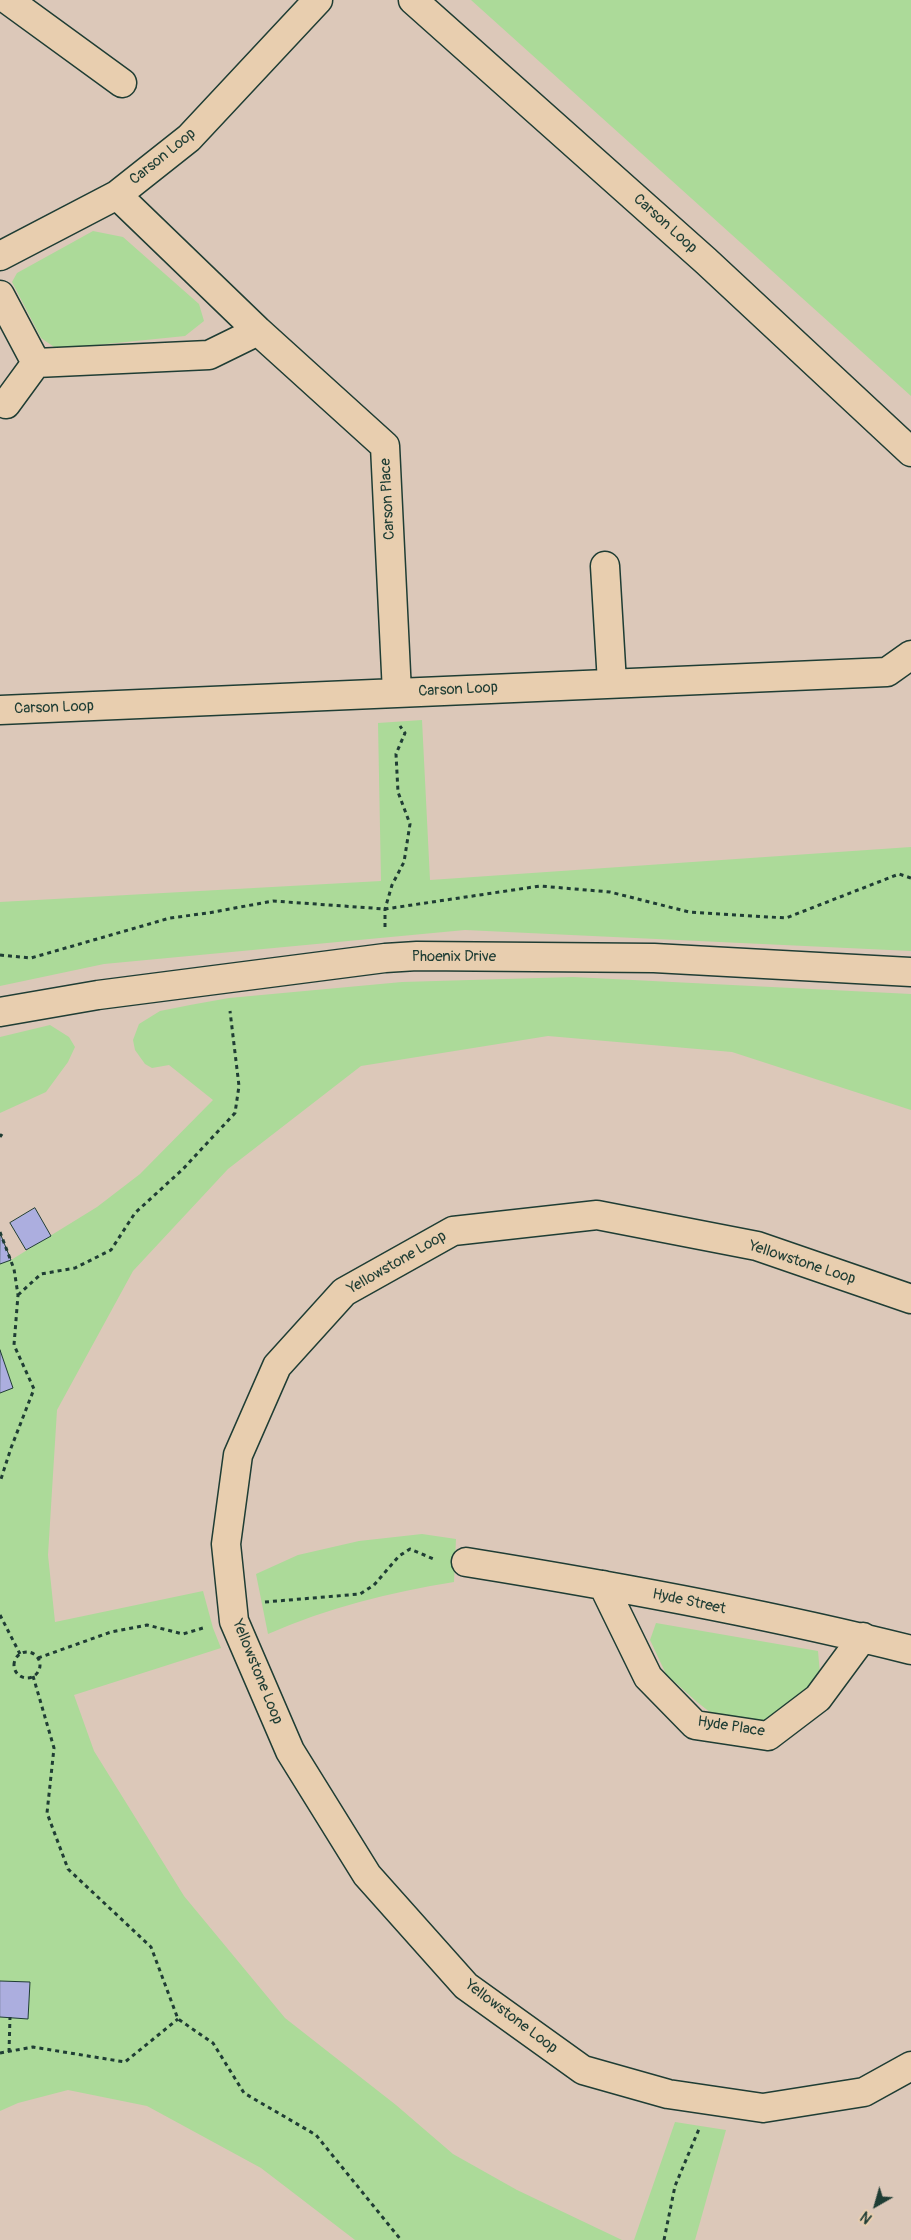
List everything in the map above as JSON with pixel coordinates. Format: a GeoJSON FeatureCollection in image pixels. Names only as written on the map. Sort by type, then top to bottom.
{"type":"FeatureCollection","features":[{"type":"Feature","properties":{"kind":"street","name":"Carson Loop"},"geometry":{"type":"LineString","coordinates":[[0,256],[117,194],[189,138],[318,0]]}},
{"type":"Feature","properties":{"kind":"street","name":"Carson Loop"},"geometry":{"type":"LineString","coordinates":[[414,0],[706,260],[911,452]]}},
{"type":"Feature","properties":{"kind":"street"},"geometry":{"type":"LineString","coordinates":[[9,10],[122,83]]}},
{"type":"Feature","properties":{"kind":"street","name":"Carson Place"},"geometry":{"type":"LineString","coordinates":[[117,194],[258,331],[385,446],[397,693]]}},
{"type":"Feature","properties":{"kind":"street"},"geometry":{"type":"LineString","coordinates":[[0,295],[36,363]]}},
{"type":"Feature","properties":{"kind":"street"},"geometry":{"type":"LineString","coordinates":[[36,363],[209,355],[258,331]]}},
{"type":"Feature","properties":{"kind":"street"},"geometry":{"type":"LineString","coordinates":[[6,404],[36,363]]}},
{"type":"Feature","properties":{"kind":"street"},"geometry":{"type":"LineString","coordinates":[[606,566],[612,683]]}},
{"type":"Feature","properties":{"kind":"street","name":"Carson Loop"},"geometry":{"type":"LineString","coordinates":[[0,710],[887,672],[911,655]]}},
{"type":"Feature","properties":{"kind":"street","name":"Phoenix Drive"},"geometry":{"type":"LineString","coordinates":[[0,1012],[98,995],[417,956],[654,958],[911,972]]}},
{"type":"Feature","properties":{"kind":"street","name":"Yellowstone Loop"},"geometry":{"type":"LineString","coordinates":[[911,1299],[757,1246],[597,1215],[453,1231],[344,1292],[277,1366],[238,1455],[226,1544],[234,1621],[290,1752],[367,1875],[466,1986],[583,2070],[668,2094],[763,2108],[864,2092],[911,2066]]}},
{"type":"Feature","properties":{"kind":"street","name":"Hyde Street"},"geometry":{"type":"LineString","coordinates":[[466,1562],[604,1584],[863,1638],[911,1650]]}},
{"type":"Feature","properties":{"kind":"street","name":"Hyde Place"},"geometry":{"type":"LineString","coordinates":[[604,1584],[648,1677],[695,1725],[768,1736],[818,1698],[863,1638]]}},
{"type":"Feature","properties":{"kind":"path"},"geometry":{"type":"LineString","coordinates":[[385,909],[392,885],[404,862],[410,824],[398,792],[396,754],[405,732],[400,726],[397,693]]}},
{"type":"Feature","properties":{"kind":"path"},"geometry":{"type":"LineString","coordinates":[[0,955],[31,958],[170,918],[272,901],[385,909],[540,886],[610,892],[689,912],[786,918],[899,874],[911,878]]}},
{"type":"Feature","properties":{"kind":"path"},"geometry":{"type":"LineString","coordinates":[[18,1295],[41,1274],[75,1268],[111,1250],[135,1213],[183,1169],[235,1113],[239,1086],[228,978]]}},
{"type":"Feature","properties":{"kind":"path"},"geometry":{"type":"LineString","coordinates":[[0,1232],[14,1270],[18,1295],[14,1345],[34,1389],[0,1482]]}},
{"type":"Feature","properties":{"kind":"path"},"geometry":{"type":"LineString","coordinates":[[0,1615],[20,1654]]}},
{"type":"Feature","properties":{"kind":"path"},"geometry":{"type":"LineString","coordinates":[[32,1652],[38,1658],[40,1666],[33,1676],[25,1678],[17,1673],[14,1663],[20,1654],[32,1652]]}},
{"type":"Feature","properties":{"kind":"path"},"geometry":{"type":"LineString","coordinates":[[33,1676],[54,1748],[47,1813],[68,1869],[151,1947],[178,2019],[213,2043],[244,2094],[316,2135],[401,2240]]}},
{"type":"Feature","properties":{"kind":"path"},"geometry":{"type":"LineString","coordinates":[[9,2052],[10,2018]]}},
{"type":"Feature","properties":{"kind":"path"},"geometry":{"type":"LineString","coordinates":[[0,2053],[33,2047],[125,2062],[178,2019]]}},
{"type":"Feature","properties":{"kind":"path"},"geometry":{"type":"LineString","coordinates":[[664,2240],[675,2186],[699,2133],[706,2100]]}},
{"type":"Feature","properties":{"kind":"green space"},"geometry":{"type":"Polygon","coordinates":[[[471,0],[911,0],[911,396],[471,0]]]}},
{"type":"Feature","properties":{"kind":"green space"},"geometry":{"type":"Polygon","coordinates":[[[93,231],[123,237],[199,304],[204,321],[185,336],[57,349],[41,338],[12,282],[17,273],[93,231]]]}},
{"type":"Feature","properties":{"kind":"green space"},"geometry":{"type":"Polygon","coordinates":[[[422,720],[430,880],[911,847],[911,951],[465,930],[104,964],[0,986],[0,902],[381,881],[378,723],[422,720]]]}},
{"type":"Feature","properties":{"kind":"green space"},"geometry":{"type":"Polygon","coordinates":[[[573,977],[911,994],[911,1110],[732,1052],[548,1036],[361,1066],[228,1169],[133,1271],[57,1410],[48,1555],[55,1622],[203,1591],[213,1628],[221,1648],[74,1695],[94,1751],[184,1896],[285,2018],[396,2105],[453,2154],[517,2190],[622,2240],[355,2240],[261,2168],[147,2106],[68,2090],[18,2103],[0,2111],[0,1393],[13,1388],[0,1350],[0,1264],[11,1260],[97,1207],[140,1174],[213,1100],[169,1065],[152,1068],[145,1064],[135,1050],[133,1040],[139,1024],[160,1011],[229,998],[402,982],[573,977]]]}},
{"type":"Feature","properties":{"kind":"green space"},"geometry":{"type":"Polygon","coordinates":[[[50,1025],[69,1037],[75,1047],[68,1062],[46,1092],[0,1113],[0,1037],[50,1025]]]}},
{"type":"Feature","properties":{"kind":"green space"},"geometry":{"type":"Polygon","coordinates":[[[422,1534],[456,1539],[454,1582],[360,1602],[313,1616],[268,1634],[256,1574],[298,1555],[359,1541],[422,1534]]]}},
{"type":"Feature","properties":{"kind":"green space"},"geometry":{"type":"Polygon","coordinates":[[[656,1623],[818,1651],[820,1674],[796,1699],[766,1721],[724,1723],[666,1674],[650,1640],[656,1623]]]}},
{"type":"Feature","properties":{"kind":"green space"},"geometry":{"type":"Polygon","coordinates":[[[675,2122],[726,2130],[695,2240],[634,2240],[675,2122]]]}},
{"type":"Feature","properties":{"kind":"building"},"geometry":{"type":"Polygon","coordinates":[[[35,1208],[51,1236],[26,1250],[10,1223],[35,1208]]]}},
{"type":"Feature","properties":{"kind":"building"},"geometry":{"type":"Polygon","coordinates":[[[0,1233],[11,1260],[0,1264],[0,1233]]]}},
{"type":"Feature","properties":{"kind":"building"},"geometry":{"type":"Polygon","coordinates":[[[0,1350],[13,1388],[0,1393],[0,1350]]]}},
{"type":"Feature","properties":{"kind":"building"},"geometry":{"type":"Polygon","coordinates":[[[0,1981],[30,1982],[28,2019],[0,2017],[0,1981]]]}}]}
